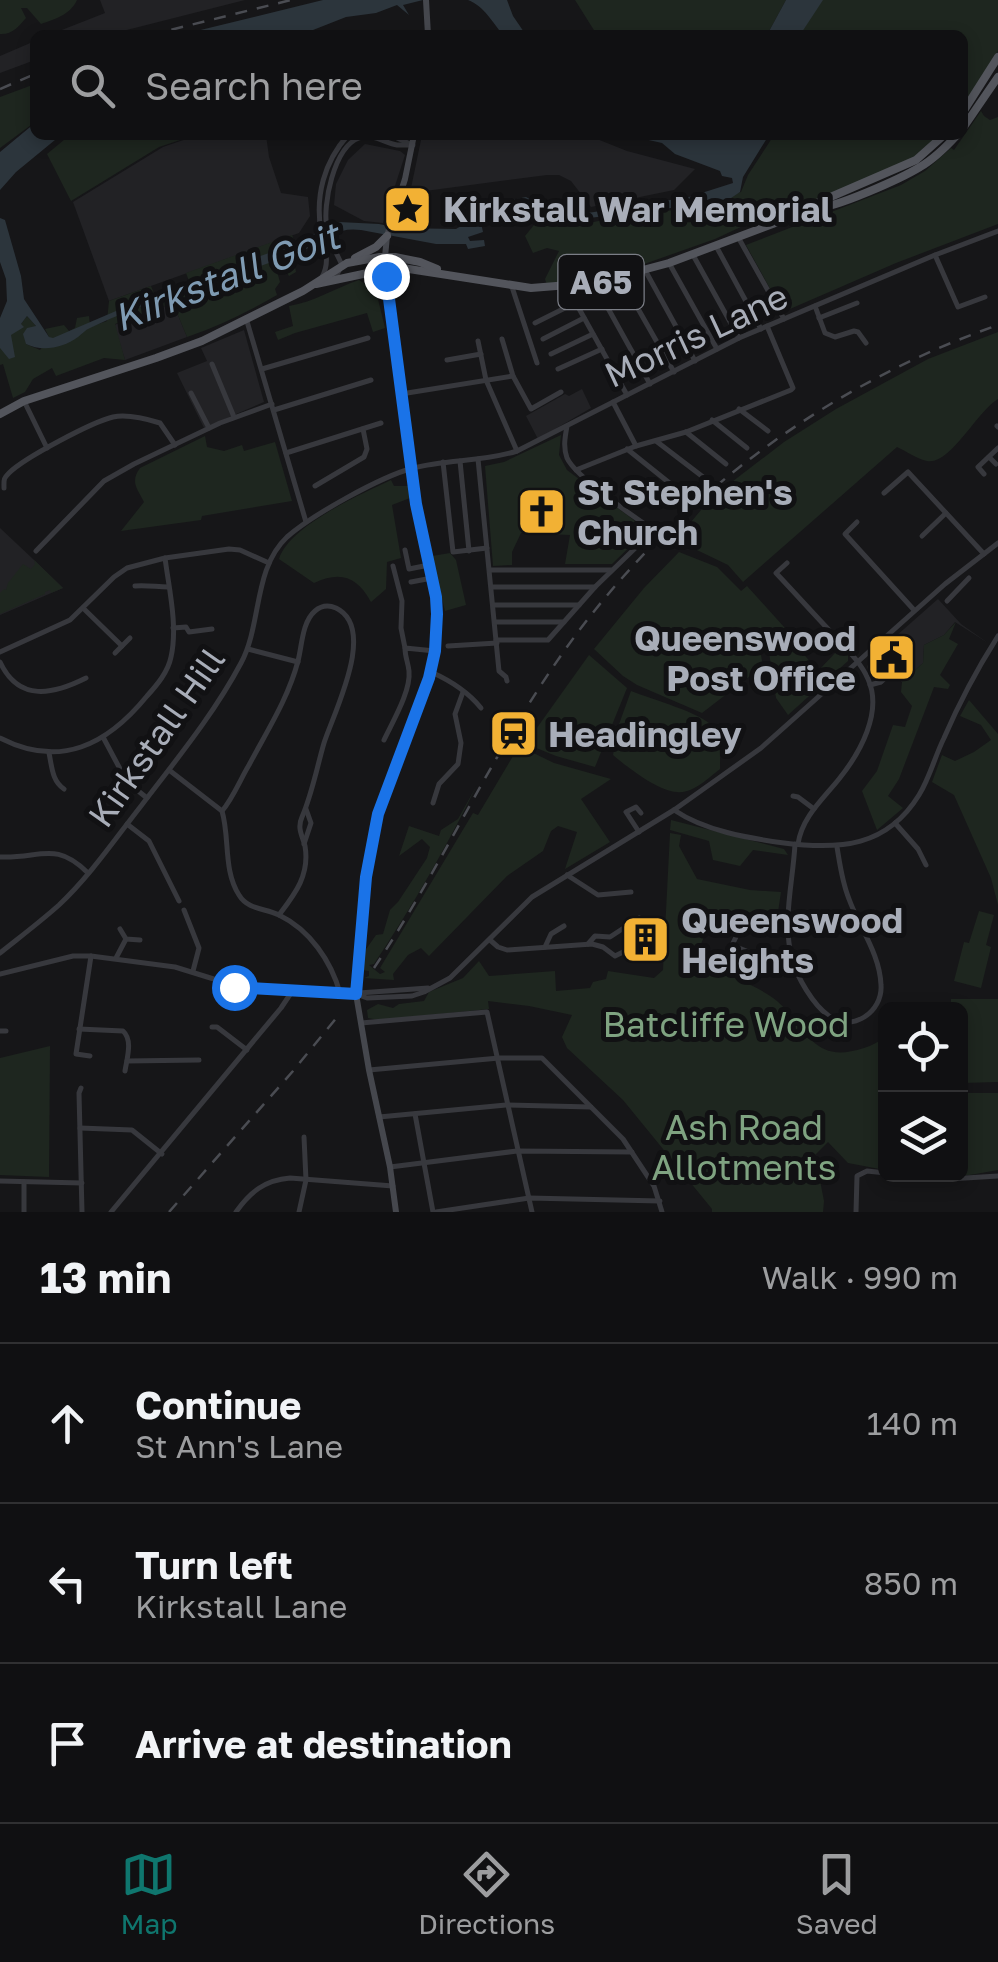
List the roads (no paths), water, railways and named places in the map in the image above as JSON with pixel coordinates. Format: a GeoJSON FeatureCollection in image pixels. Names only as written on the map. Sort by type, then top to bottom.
{"type":"FeatureCollection","features":[{"type":"Feature","properties":{"kind":"main road"},"geometry":{"type":"LineString","coordinates":[[426,0],[428,30]]}},
{"type":"Feature","properties":{"kind":"main road"},"geometry":{"type":"LineString","coordinates":[[968,104],[998,57]]}},
{"type":"Feature","properties":{"kind":"main road"},"geometry":{"type":"LineString","coordinates":[[968,121],[998,78]]}},
{"type":"Feature","properties":{"kind":"main road"},"geometry":{"type":"LineString","coordinates":[[396,1212],[356,994],[366,877],[378,814],[431,672],[435,651],[437,614],[416,504],[383,257],[413,140]]}},
{"type":"Feature","properties":{"kind":"main road","name":"A65"},"geometry":{"type":"LineString","coordinates":[[815,208],[820,202],[916,160],[938,140]]}},
{"type":"Feature","properties":{"kind":"main road","name":"A65"},"geometry":{"type":"LineString","coordinates":[[0,414],[24,401],[202,340],[322,282],[355,274],[410,268],[512,287],[594,283],[645,270],[841,202],[922,167],[952,140]]}},
{"type":"Feature","properties":{"kind":"main road"},"geometry":{"type":"LineString","coordinates":[[387,236],[391,249],[406,258]]}},
{"type":"Feature","properties":{"kind":"main road"},"geometry":{"type":"LineString","coordinates":[[342,266],[376,247],[387,236]]}},
{"type":"Feature","properties":{"kind":"main road","name":"A65"},"geometry":{"type":"LineString","coordinates":[[322,282],[342,266],[383,257],[406,258],[445,273]]}},
{"type":"Feature","properties":{"kind":"main road"},"geometry":{"type":"LineString","coordinates":[[388,294],[396,278],[410,268]]}},
{"type":"Feature","properties":{"kind":"main road"},"geometry":{"type":"LineString","coordinates":[[355,274],[376,280],[388,294]]}},
{"type":"Feature","properties":{"kind":"street"},"geometry":{"type":"LineString","coordinates":[[322,282],[328,259],[323,227],[329,190],[346,140]]}},
{"type":"Feature","properties":{"kind":"street"},"geometry":{"type":"LineString","coordinates":[[342,148],[354,140]]}},
{"type":"Feature","properties":{"kind":"street"},"geometry":{"type":"LineString","coordinates":[[381,140],[412,145]]}},
{"type":"Feature","properties":{"kind":"street"},"geometry":{"type":"LineString","coordinates":[[404,140],[412,145]]}},
{"type":"Feature","properties":{"kind":"street","name":"Morris Lane"},"geometry":{"type":"LineString","coordinates":[[412,468],[500,456],[517,450],[717,348],[998,231]]}},
{"type":"Feature","properties":{"kind":"street"},"geometry":{"type":"LineString","coordinates":[[738,236],[784,319]]}},
{"type":"Feature","properties":{"kind":"street"},"geometry":{"type":"LineString","coordinates":[[326,240],[342,266]]}},
{"type":"Feature","properties":{"kind":"street"},"geometry":{"type":"LineString","coordinates":[[576,470],[636,446],[686,432],[793,388],[764,327],[716,246]]}},
{"type":"Feature","properties":{"kind":"street"},"geometry":{"type":"LineString","coordinates":[[692,255],[739,338]]}},
{"type":"Feature","properties":{"kind":"street"},"geometry":{"type":"LineString","coordinates":[[934,255],[958,307],[985,297]]}},
{"type":"Feature","properties":{"kind":"street"},"geometry":{"type":"LineString","coordinates":[[328,259],[355,274]]}},
{"type":"Feature","properties":{"kind":"street"},"geometry":{"type":"LineString","coordinates":[[669,263],[717,348]]}},
{"type":"Feature","properties":{"kind":"street"},"geometry":{"type":"LineString","coordinates":[[645,270],[695,360]]}},
{"type":"Feature","properties":{"kind":"street"},"geometry":{"type":"LineString","coordinates":[[620,277],[674,372]]}},
{"type":"Feature","properties":{"kind":"street"},"geometry":{"type":"LineString","coordinates":[[594,283],[650,384]]}},
{"type":"Feature","properties":{"kind":"street"},"geometry":{"type":"LineString","coordinates":[[566,286],[627,395]]}},
{"type":"Feature","properties":{"kind":"street"},"geometry":{"type":"LineString","coordinates":[[512,287],[536,363]]}},
{"type":"Feature","properties":{"kind":"street"},"geometry":{"type":"LineString","coordinates":[[535,323],[576,302]]}},
{"type":"Feature","properties":{"kind":"street"},"geometry":{"type":"LineString","coordinates":[[819,318],[857,302]]}},
{"type":"Feature","properties":{"kind":"street"},"geometry":{"type":"LineString","coordinates":[[814,306],[825,334],[834,337],[854,331],[866,343]]}},
{"type":"Feature","properties":{"kind":"street"},"geometry":{"type":"LineString","coordinates":[[246,318],[306,522]]}},
{"type":"Feature","properties":{"kind":"street"},"geometry":{"type":"LineString","coordinates":[[543,339],[584,318]]}},
{"type":"Feature","properties":{"kind":"street"},"geometry":{"type":"LineString","coordinates":[[550,354],[593,334]]}},
{"type":"Feature","properties":{"kind":"street"},"geometry":{"type":"LineString","coordinates":[[262,369],[368,338]]}},
{"type":"Feature","properties":{"kind":"street"},"geometry":{"type":"LineString","coordinates":[[502,338],[513,376],[531,409],[561,392]]}},
{"type":"Feature","properties":{"kind":"street"},"geometry":{"type":"LineString","coordinates":[[478,342],[486,380],[517,450]]}},
{"type":"Feature","properties":{"kind":"street"},"geometry":{"type":"LineString","coordinates":[[558,370],[602,349]]}},
{"type":"Feature","properties":{"kind":"street"},"geometry":{"type":"LineString","coordinates":[[447,360],[481,354]]}},
{"type":"Feature","properties":{"kind":"street"},"geometry":{"type":"LineString","coordinates":[[212,364],[234,418]]}},
{"type":"Feature","properties":{"kind":"street"},"geometry":{"type":"LineString","coordinates":[[401,394],[513,376]]}},
{"type":"Feature","properties":{"kind":"street"},"geometry":{"type":"LineString","coordinates":[[36,551],[104,481],[174,445],[234,418],[371,380]]}},
{"type":"Feature","properties":{"kind":"street"},"geometry":{"type":"LineString","coordinates":[[190,393],[209,428]]}},
{"type":"Feature","properties":{"kind":"street"},"geometry":{"type":"LineString","coordinates":[[24,401],[47,449]]}},
{"type":"Feature","properties":{"kind":"street"},"geometry":{"type":"LineString","coordinates":[[613,402],[636,446]]}},
{"type":"Feature","properties":{"kind":"street"},"geometry":{"type":"LineString","coordinates":[[739,409],[768,431]]}},
{"type":"Feature","properties":{"kind":"street"},"geometry":{"type":"LineString","coordinates":[[4,488],[6,475],[47,449],[108,419],[120,416],[160,422],[174,445]]}},
{"type":"Feature","properties":{"kind":"street"},"geometry":{"type":"LineString","coordinates":[[712,420],[748,448]]}},
{"type":"Feature","properties":{"kind":"street"},"geometry":{"type":"LineString","coordinates":[[286,453],[381,423]]}},
{"type":"Feature","properties":{"kind":"street"},"geometry":{"type":"LineString","coordinates":[[448,646],[548,640],[594,586],[654,530],[576,470],[565,453],[567,426]]}},
{"type":"Feature","properties":{"kind":"street"},"geometry":{"type":"LineString","coordinates":[[315,486],[364,458],[367,448],[363,428]]}},
{"type":"Feature","properties":{"kind":"street"},"geometry":{"type":"LineString","coordinates":[[686,432],[726,464]]}},
{"type":"Feature","properties":{"kind":"street"},"geometry":{"type":"LineString","coordinates":[[656,440],[707,480]]}},
{"type":"Feature","properties":{"kind":"street"},"geometry":{"type":"LineString","coordinates":[[984,474],[978,467],[998,448]]}},
{"type":"Feature","properties":{"kind":"street"},"geometry":{"type":"LineString","coordinates":[[628,449],[688,497]]}},
{"type":"Feature","properties":{"kind":"street"},"geometry":{"type":"LineString","coordinates":[[989,457],[996,464]]}},
{"type":"Feature","properties":{"kind":"street"},"geometry":{"type":"LineString","coordinates":[[478,459],[499,671],[507,681]]}},
{"type":"Feature","properties":{"kind":"street"},"geometry":{"type":"LineString","coordinates":[[460,461],[469,550]]}},
{"type":"Feature","properties":{"kind":"street"},"geometry":{"type":"LineString","coordinates":[[443,462],[453,552],[487,548]]}},
{"type":"Feature","properties":{"kind":"street","name":"Kirkstall Hill"},"geometry":{"type":"LineString","coordinates":[[0,952],[58,905],[88,873],[222,695],[248,649],[269,563],[284,540],[306,522],[412,468]]}},
{"type":"Feature","properties":{"kind":"street"},"geometry":{"type":"LineString","coordinates":[[884,493],[908,472],[984,554]]}},
{"type":"Feature","properties":{"kind":"street"},"geometry":{"type":"LineString","coordinates":[[922,536],[946,513]]}},
{"type":"Feature","properties":{"kind":"street"},"geometry":{"type":"LineString","coordinates":[[857,522],[844,534],[914,610]]}},
{"type":"Feature","properties":{"kind":"street"},"geometry":{"type":"LineString","coordinates":[[0,974],[73,956],[91,956],[193,972],[232,986],[340,994],[430,987],[458,972],[532,897],[717,781],[775,736],[945,584],[996,545],[998,554]]}},
{"type":"Feature","properties":{"kind":"street"},"geometry":{"type":"LineString","coordinates":[[0,652],[63,624],[128,568],[229,549],[269,563]]}},
{"type":"Feature","properties":{"kind":"street"},"geometry":{"type":"LineString","coordinates":[[405,550],[409,569],[430,565]]}},
{"type":"Feature","properties":{"kind":"street"},"geometry":{"type":"LineString","coordinates":[[0,738],[23,749],[49,753],[75,749],[103,738],[128,719],[166,671],[171,658],[173,628],[165,558]]}},
{"type":"Feature","properties":{"kind":"street"},"geometry":{"type":"LineString","coordinates":[[786,563],[776,573],[858,662],[870,685],[872,710],[862,744],[801,830],[788,914],[793,961],[818,1005],[832,1018],[851,1022],[862,1019],[876,1007],[882,992],[871,947],[843,883],[838,847]]}},
{"type":"Feature","properties":{"kind":"street"},"geometry":{"type":"LineString","coordinates":[[384,740],[409,677],[401,628],[402,601],[393,566]]}},
{"type":"Feature","properties":{"kind":"street"},"geometry":{"type":"LineString","coordinates":[[490,570],[611,570]]}},
{"type":"Feature","properties":{"kind":"street"},"geometry":{"type":"LineString","coordinates":[[411,582],[432,578]]}},
{"type":"Feature","properties":{"kind":"street"},"geometry":{"type":"LineString","coordinates":[[947,601],[970,578]]}},
{"type":"Feature","properties":{"kind":"street"},"geometry":{"type":"LineString","coordinates":[[945,584],[954,596]]}},
{"type":"Feature","properties":{"kind":"street"},"geometry":{"type":"LineString","coordinates":[[135,586],[168,587]]}},
{"type":"Feature","properties":{"kind":"street"},"geometry":{"type":"LineString","coordinates":[[492,588],[594,586]]}},
{"type":"Feature","properties":{"kind":"street"},"geometry":{"type":"LineString","coordinates":[[493,605],[579,605]]}},
{"type":"Feature","properties":{"kind":"street"},"geometry":{"type":"LineString","coordinates":[[279,915],[306,870],[304,844],[310,823],[306,808],[325,738],[352,664],[351,624],[345,614],[327,606],[313,613],[283,704],[222,812],[226,853],[239,896],[253,908],[279,915],[305,935],[332,968],[340,994]]}},
{"type":"Feature","properties":{"kind":"street"},"geometry":{"type":"LineString","coordinates":[[83,608],[122,646]]}},
{"type":"Feature","properties":{"kind":"street"},"geometry":{"type":"LineString","coordinates":[[495,622],[564,622]]}},
{"type":"Feature","properties":{"kind":"street"},"geometry":{"type":"LineString","coordinates":[[173,628],[186,627],[189,632],[212,629]]}},
{"type":"Feature","properties":{"kind":"street"},"geometry":{"type":"LineString","coordinates":[[674,810],[726,832],[797,844],[838,847],[866,840],[895,824],[921,792],[963,697],[998,636]]}},
{"type":"Feature","properties":{"kind":"street"},"geometry":{"type":"LineString","coordinates":[[115,653],[130,638]]}},
{"type":"Feature","properties":{"kind":"street"},"geometry":{"type":"LineString","coordinates":[[405,648],[435,651]]}},
{"type":"Feature","properties":{"kind":"street"},"geometry":{"type":"LineString","coordinates":[[248,649],[298,662]]}},
{"type":"Feature","properties":{"kind":"street"},"geometry":{"type":"LineString","coordinates":[[870,685],[881,682],[912,652]]}},
{"type":"Feature","properties":{"kind":"street"},"geometry":{"type":"LineString","coordinates":[[0,662],[14,681],[41,692],[58,692],[86,678]]}},
{"type":"Feature","properties":{"kind":"street"},"geometry":{"type":"LineString","coordinates":[[431,672],[481,708]]}},
{"type":"Feature","properties":{"kind":"street"},"geometry":{"type":"LineString","coordinates":[[437,800],[439,784],[458,764],[461,744],[454,714],[463,692]]}},
{"type":"Feature","properties":{"kind":"street"},"geometry":{"type":"LineString","coordinates":[[103,738],[127,782],[147,798]]}},
{"type":"Feature","properties":{"kind":"street"},"geometry":{"type":"LineString","coordinates":[[49,753],[53,774],[64,789]]}},
{"type":"Feature","properties":{"kind":"street"},"geometry":{"type":"LineString","coordinates":[[168,770],[222,812]]}},
{"type":"Feature","properties":{"kind":"street"},"geometry":{"type":"LineString","coordinates":[[793,796],[814,809]]}},
{"type":"Feature","properties":{"kind":"street"},"geometry":{"type":"LineString","coordinates":[[638,832],[623,814],[636,806],[640,813]]}},
{"type":"Feature","properties":{"kind":"street"},"geometry":{"type":"LineString","coordinates":[[127,824],[149,841],[179,901]]}},
{"type":"Feature","properties":{"kind":"street"},"geometry":{"type":"LineString","coordinates":[[895,824],[918,849],[926,865]]}},
{"type":"Feature","properties":{"kind":"street"},"geometry":{"type":"LineString","coordinates":[[0,857],[60,853],[74,858],[88,873]]}},
{"type":"Feature","properties":{"kind":"street"},"geometry":{"type":"LineString","coordinates":[[568,875],[598,894],[631,892]]}},
{"type":"Feature","properties":{"kind":"street"},"geometry":{"type":"LineString","coordinates":[[184,910],[199,948],[193,972]]}},
{"type":"Feature","properties":{"kind":"street"},"geometry":{"type":"LineString","coordinates":[[588,944],[596,936],[610,937],[639,918]]}},
{"type":"Feature","properties":{"kind":"street"},"geometry":{"type":"LineString","coordinates":[[545,947],[551,934],[564,926]]}},
{"type":"Feature","properties":{"kind":"street"},"geometry":{"type":"LineString","coordinates":[[120,929],[126,939]]}},
{"type":"Feature","properties":{"kind":"street"},"geometry":{"type":"LineString","coordinates":[[724,958],[736,937]]}},
{"type":"Feature","properties":{"kind":"street"},"geometry":{"type":"LineString","coordinates":[[116,958],[126,939]]}},
{"type":"Feature","properties":{"kind":"street"},"geometry":{"type":"LineString","coordinates":[[126,939],[140,940]]}},
{"type":"Feature","properties":{"kind":"street"},"geometry":{"type":"LineString","coordinates":[[490,940],[503,949],[588,944],[603,947],[615,956],[633,947]]}},
{"type":"Feature","properties":{"kind":"street"},"geometry":{"type":"LineString","coordinates":[[732,945],[760,957],[793,961]]}},
{"type":"Feature","properties":{"kind":"street"},"geometry":{"type":"LineString","coordinates":[[90,1056],[76,1054],[91,956]]}},
{"type":"Feature","properties":{"kind":"street"},"geometry":{"type":"LineString","coordinates":[[111,1212],[293,990]]}},
{"type":"Feature","properties":{"kind":"street"},"geometry":{"type":"LineString","coordinates":[[361,1023],[486,1012],[532,1212]]}},
{"type":"Feature","properties":{"kind":"street"},"geometry":{"type":"LineString","coordinates":[[212,1027],[217,1026],[247,1050]]}},
{"type":"Feature","properties":{"kind":"street"},"geometry":{"type":"LineString","coordinates":[[79,1029],[123,1030],[129,1042],[125,1071]]}},
{"type":"Feature","properties":{"kind":"street"},"geometry":{"type":"LineString","coordinates":[[369,1070],[496,1058],[542,1058],[632,1152],[654,1186],[662,1212]]}},
{"type":"Feature","properties":{"kind":"street"},"geometry":{"type":"LineString","coordinates":[[126,1061],[199,1060]]}},
{"type":"Feature","properties":{"kind":"street"},"geometry":{"type":"LineString","coordinates":[[80,1088],[82,1212]]}},
{"type":"Feature","properties":{"kind":"street"},"geometry":{"type":"LineString","coordinates":[[380,1117],[506,1106],[591,1106]]}},
{"type":"Feature","properties":{"kind":"street"},"geometry":{"type":"LineString","coordinates":[[415,1114],[434,1212],[529,1198],[660,1201]]}},
{"type":"Feature","properties":{"kind":"street"},"geometry":{"type":"LineString","coordinates":[[80,1128],[132,1130],[162,1154]]}},
{"type":"Feature","properties":{"kind":"street"},"geometry":{"type":"LineString","coordinates":[[300,1212],[306,1180],[304,1138]]}},
{"type":"Feature","properties":{"kind":"street"},"geometry":{"type":"LineString","coordinates":[[390,1167],[517,1151],[632,1152]]}},
{"type":"Feature","properties":{"kind":"street"},"geometry":{"type":"LineString","coordinates":[[856,1212],[856,1180],[862,1172],[878,1172]]}},
{"type":"Feature","properties":{"kind":"street"},"geometry":{"type":"LineString","coordinates":[[968,1178],[998,1176]]}},
{"type":"Feature","properties":{"kind":"street"},"geometry":{"type":"LineString","coordinates":[[236,1212],[252,1192],[282,1179],[392,1186]]}},
{"type":"Feature","properties":{"kind":"street"},"geometry":{"type":"LineString","coordinates":[[0,1181],[82,1183]]}},
{"type":"Feature","properties":{"kind":"street"},"geometry":{"type":"LineString","coordinates":[[24,1182],[24,1212]]}},
{"type":"Feature","properties":{"kind":"water"},"geometry":{"type":"Polygon","coordinates":[[[323,0],[423,0],[403,5],[409,15],[397,5],[346,17],[313,30],[200,30],[323,0]]]}},
{"type":"Feature","properties":{"kind":"water"},"geometry":{"type":"Polygon","coordinates":[[[468,0],[507,0],[523,30],[499,30],[468,0]]]}},
{"type":"Feature","properties":{"kind":"water"},"geometry":{"type":"Polygon","coordinates":[[[786,0],[823,0],[803,30],[770,30],[786,0]]]}},
{"type":"Feature","properties":{"kind":"water"},"geometry":{"type":"Polygon","coordinates":[[[30,127],[30,140],[55,140],[0,190],[0,152],[30,127]]]}},
{"type":"Feature","properties":{"kind":"water","name":"Kirkstall Goit"},"geometry":{"type":"Polygon","coordinates":[[[648,140],[766,140],[743,177],[740,192],[731,198],[568,222],[529,224],[523,206],[481,213],[474,222],[481,223],[483,232],[468,237],[470,241],[484,240],[485,246],[468,249],[466,244],[436,244],[347,230],[284,258],[117,316],[59,346],[39,348],[26,344],[23,334],[27,328],[36,326],[27,316],[21,324],[24,327],[11,335],[15,357],[9,359],[0,348],[0,318],[7,301],[0,262],[0,218],[5,220],[24,299],[53,338],[172,287],[289,246],[339,222],[456,229],[468,222],[477,207],[526,197],[538,211],[575,215],[689,197],[733,183],[720,171],[675,154],[662,143],[648,140]]]}},
{"type":"Feature","properties":{"kind":"railway"},"geometry":{"type":"LineString","coordinates":[[170,30],[291,0]]}},
{"type":"Feature","properties":{"kind":"railway"},"geometry":{"type":"LineString","coordinates":[[0,89],[30,76]]}},
{"type":"Feature","properties":{"kind":"railway"},"geometry":{"type":"LineString","coordinates":[[374,968],[553,667],[642,556],[748,460],[806,419],[932,351],[998,325]]}},
{"type":"Feature","properties":{"kind":"railway"},"geometry":{"type":"LineString","coordinates":[[169,1212],[338,1016]]}},
{"type":"Feature","properties":{"kind":"place","name":"Kirkstall War Memorial"},"geometry":{"type":"Point","coordinates":[408,209]}},
{"type":"Feature","properties":{"kind":"place","name":"St Stephen's Church"},"geometry":{"type":"Point","coordinates":[542,512]}},
{"type":"Feature","properties":{"kind":"place","name":"Queenswood Post Office"},"geometry":{"type":"Point","coordinates":[891,658]}},
{"type":"Feature","properties":{"kind":"place","name":"Headingley"},"geometry":{"type":"Point","coordinates":[513,734]}},
{"type":"Feature","properties":{"kind":"place","name":"Queenswood Heights"},"geometry":{"type":"Point","coordinates":[646,940]}},
{"type":"Feature","properties":{"kind":"park label","name":"Batcliffe Wood"},"geometry":{"type":"Point","coordinates":[726,1024]}},
{"type":"Feature","properties":{"kind":"park label","name":"Ash Road Allotments"},"geometry":{"type":"Point","coordinates":[744,1147]}}]}
